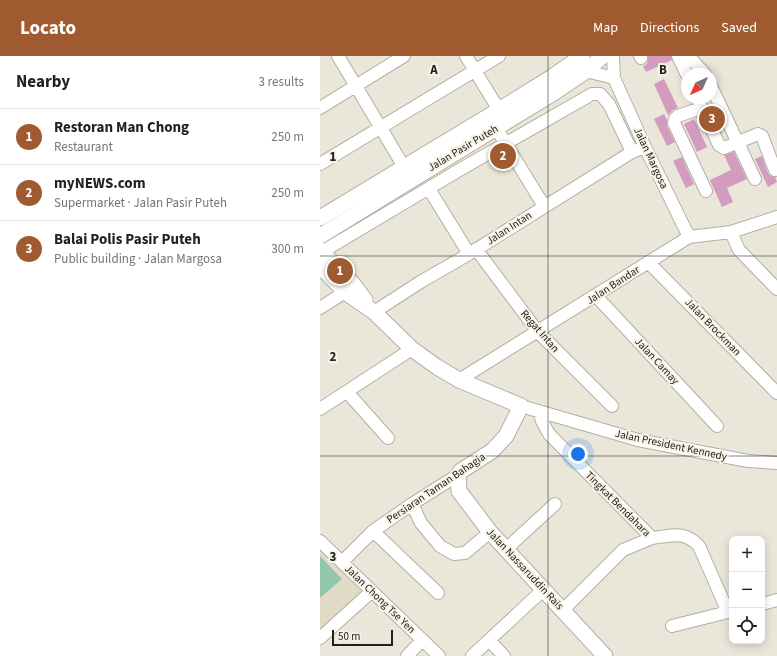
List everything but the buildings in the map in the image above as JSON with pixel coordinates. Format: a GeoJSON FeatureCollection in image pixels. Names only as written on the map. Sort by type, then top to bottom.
{"type":"FeatureCollection","features":[{"type":"Feature","properties":{"kind":"main road","name":"Jalan Pasir Puteh"},"geometry":{"type":"LineString","coordinates":[[320,218],[499,110],[582,56]]}},
{"type":"Feature","properties":{"kind":"main road","name":"Jalan Pasir Puteh"},"geometry":{"type":"LineString","coordinates":[[320,236],[555,92],[586,71],[603,56]]}},
{"type":"Feature","properties":{"kind":"main road"},"geometry":{"type":"LineString","coordinates":[[320,255],[345,292],[374,312]]}},
{"type":"Feature","properties":{"kind":"main road"},"geometry":{"type":"LineString","coordinates":[[320,255],[353,284],[374,312],[412,349],[437,367],[459,380],[521,406]]}},
{"type":"Feature","properties":{"kind":"main road","name":"Persiaran Taman Bahagia"},"geometry":{"type":"LineString","coordinates":[[458,475],[461,471],[492,451],[506,436],[521,406]]}},
{"type":"Feature","properties":{"kind":"main road","name":"Jalan Nassaruddin Rais"},"geometry":{"type":"LineString","coordinates":[[458,475],[459,491],[490,532],[563,610],[600,654]]}},
{"type":"Feature","properties":{"kind":"street"},"geometry":{"type":"LineString","coordinates":[[338,56],[404,167]]}},
{"type":"Feature","properties":{"kind":"street"},"geometry":{"type":"LineString","coordinates":[[320,108],[404,56]]}},
{"type":"Feature","properties":{"kind":"street"},"geometry":{"type":"LineString","coordinates":[[466,56],[499,110]]}},
{"type":"Feature","properties":{"kind":"street"},"geometry":{"type":"LineString","coordinates":[[320,164],[499,56]]}},
{"type":"Feature","properties":{"kind":"street"},"geometry":{"type":"LineString","coordinates":[[586,71],[614,78],[613,56]]}},
{"type":"Feature","properties":{"kind":"street"},"geometry":{"type":"LineString","coordinates":[[686,68],[685,58],[693,61],[699,68]]}},
{"type":"Feature","properties":{"kind":"street","name":"Jalan Margosa"},"geometry":{"type":"LineString","coordinates":[[614,78],[645,147],[690,237]]}},
{"type":"Feature","properties":{"kind":"street"},"geometry":{"type":"LineString","coordinates":[[320,255],[428,189],[592,94],[600,94],[609,104],[632,152]]}},
{"type":"Feature","properties":{"kind":"street"},"geometry":{"type":"LineString","coordinates":[[717,98],[755,179]]}},
{"type":"Feature","properties":{"kind":"street"},"geometry":{"type":"LineString","coordinates":[[697,104],[678,116],[674,123],[706,191]]}},
{"type":"Feature","properties":{"kind":"street"},"geometry":{"type":"LineString","coordinates":[[699,104],[719,145],[724,148],[758,134],[762,136],[776,170]]}},
{"type":"Feature","properties":{"kind":"street"},"geometry":{"type":"LineString","coordinates":[[496,128],[544,206]]}},
{"type":"Feature","properties":{"kind":"street","name":"Jalan Intan"},"geometry":{"type":"LineString","coordinates":[[374,312],[632,152],[645,147]]}},
{"type":"Feature","properties":{"kind":"street","name":"Regat Intan"},"geometry":{"type":"LineString","coordinates":[[428,189],[473,252],[538,332],[612,406]]}},
{"type":"Feature","properties":{"kind":"street","name":"Jalan Bandar"},"geometry":{"type":"LineString","coordinates":[[459,380],[690,237],[731,232],[777,217]]}},
{"type":"Feature","properties":{"kind":"street"},"geometry":{"type":"LineString","coordinates":[[731,232],[739,250],[777,289]]}},
{"type":"Feature","properties":{"kind":"street","name":"Jalan Brockman"},"geometry":{"type":"LineString","coordinates":[[648,262],[777,393]]}},
{"type":"Feature","properties":{"kind":"street"},"geometry":{"type":"LineString","coordinates":[[320,308],[345,292]]}},
{"type":"Feature","properties":{"kind":"street","name":"Jalan Camay"},"geometry":{"type":"LineString","coordinates":[[596,296],[717,426]]}},
{"type":"Feature","properties":{"kind":"street"},"geometry":{"type":"LineString","coordinates":[[320,409],[412,349]]}},
{"type":"Feature","properties":{"kind":"street"},"geometry":{"type":"LineString","coordinates":[[347,392],[388,438]]}},
{"type":"Feature","properties":{"kind":"street","name":"Jalan President Kennedy"},"geometry":{"type":"LineString","coordinates":[[521,406],[638,440],[748,460],[777,463]]}},
{"type":"Feature","properties":{"kind":"street","name":"Tingkat Bendahara"},"geometry":{"type":"LineString","coordinates":[[539,411],[542,421],[549,434],[652,538],[684,535],[693,539],[699,546],[729,610]]}},
{"type":"Feature","properties":{"kind":"street","name":"Persiaran Taman Bahagia"},"geometry":{"type":"LineString","coordinates":[[342,562],[373,531],[458,475]]}},
{"type":"Feature","properties":{"kind":"street"},"geometry":{"type":"LineString","coordinates":[[412,504],[421,523],[440,546],[454,554],[465,553],[490,532]]}},
{"type":"Feature","properties":{"kind":"street"},"geometry":{"type":"LineString","coordinates":[[506,549],[555,504]]}},
{"type":"Feature","properties":{"kind":"street"},"geometry":{"type":"LineString","coordinates":[[373,531],[438,593]]}},
{"type":"Feature","properties":{"kind":"street"},"geometry":{"type":"LineString","coordinates":[[563,610],[623,550],[652,538]]}},
{"type":"Feature","properties":{"kind":"street","name":"Jalan Chong Tse Yen"},"geometry":{"type":"LineString","coordinates":[[320,541],[439,656]]}},
{"type":"Feature","properties":{"kind":"street"},"geometry":{"type":"LineString","coordinates":[[472,656],[544,589]]}},
{"type":"Feature","properties":{"kind":"street"},"geometry":{"type":"LineString","coordinates":[[320,638],[372,591]]}},
{"type":"Feature","properties":{"kind":"street"},"geometry":{"type":"LineString","coordinates":[[765,603],[777,600]]}},
{"type":"Feature","properties":{"kind":"street"},"geometry":{"type":"LineString","coordinates":[[672,626],[729,612]]}},
{"type":"Feature","properties":{"kind":"street"},"geometry":{"type":"LineString","coordinates":[[407,656],[422,640]]}},
{"type":"Feature","properties":{"kind":"street"},"geometry":{"type":"LineString","coordinates":[[489,640],[504,656]]}},
{"type":"Feature","properties":{"kind":"shaded area"},"geometry":{"type":"Polygon","coordinates":[[[320,550],[365,591],[320,631],[320,550]]]}},
{"type":"Feature","properties":{"kind":"green space"},"geometry":{"type":"Polygon","coordinates":[[[320,556],[342,579],[320,598],[320,556]]]}},
{"type":"Feature","properties":{"kind":"place","name":"Balai Polis Pasir Puteh"},"geometry":{"type":"Point","coordinates":[712,119]}},
{"type":"Feature","properties":{"kind":"place","name":"myNEWS.com"},"geometry":{"type":"Point","coordinates":[503,156]}},
{"type":"Feature","properties":{"kind":"place","name":"Restoran Man Chong"},"geometry":{"type":"Point","coordinates":[340,271]}}]}
